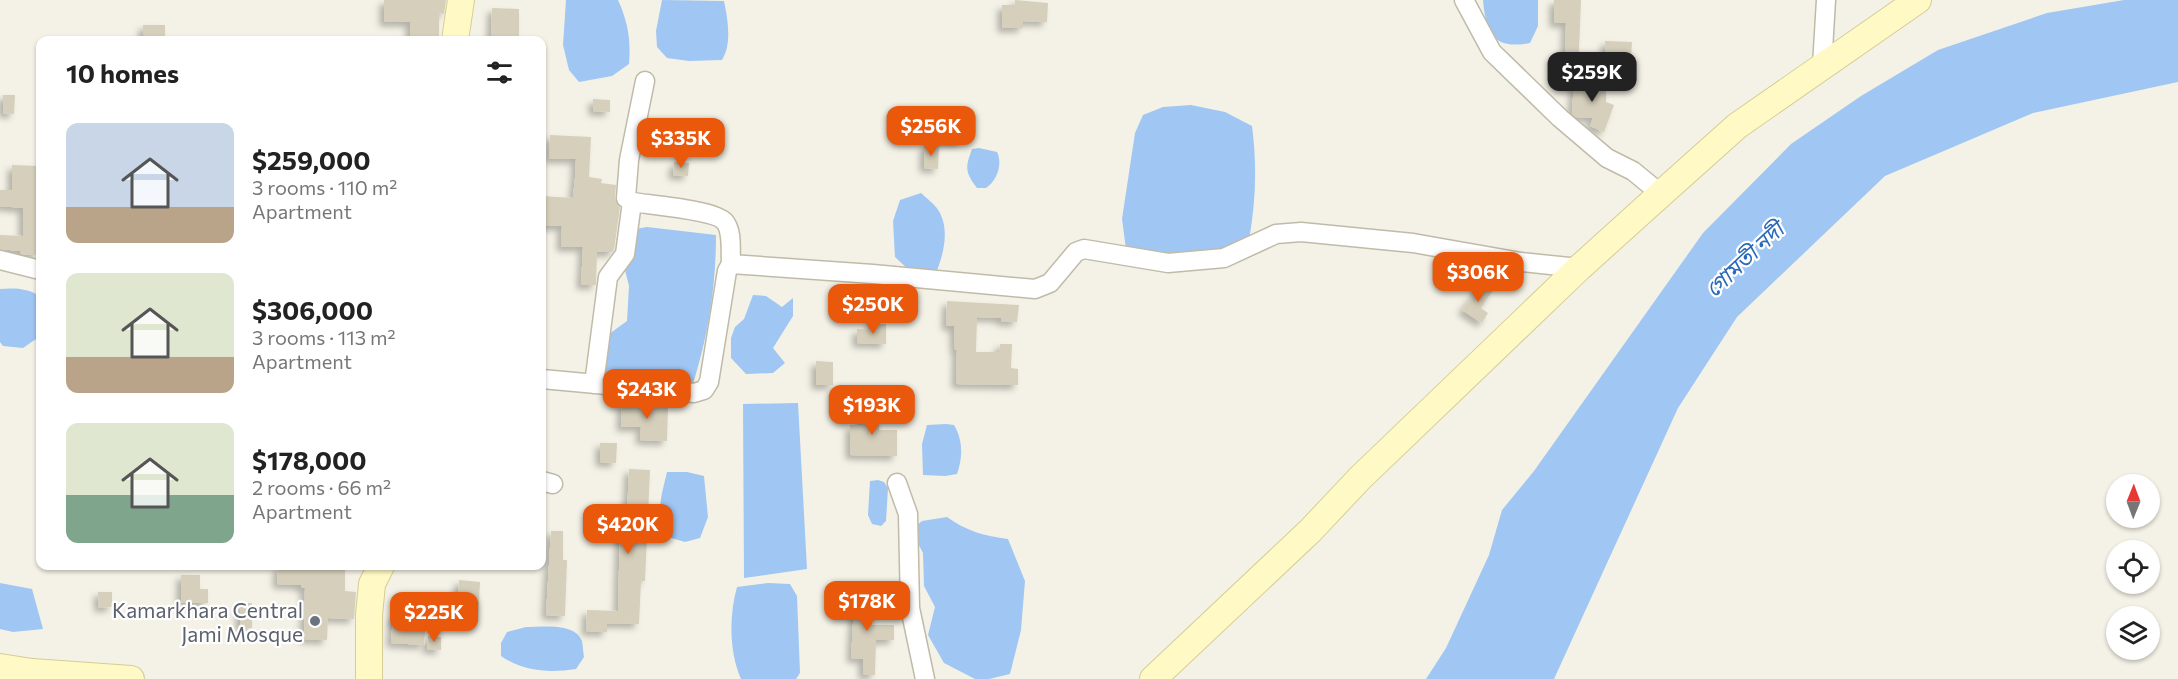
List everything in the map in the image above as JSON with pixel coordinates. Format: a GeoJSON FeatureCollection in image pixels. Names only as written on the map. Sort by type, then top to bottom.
{"type":"FeatureCollection","features":[{"type":"Feature","properties":{"kind":"street"},"geometry":{"type":"LineString","coordinates":[[456,36],[461,0]]}},
{"type":"Feature","properties":{"kind":"street"},"geometry":{"type":"LineString","coordinates":[[1464,0],[1492,52],[1560,118],[1607,158],[1633,171],[1661,194]]}},
{"type":"Feature","properties":{"kind":"street"},"geometry":{"type":"LineString","coordinates":[[1822,66],[1826,0]]}},
{"type":"Feature","properties":{"kind":"street"},"geometry":{"type":"LineString","coordinates":[[1153,679],[1310,531],[1360,478],[1579,267],[1737,126],[1918,0]]}},
{"type":"Feature","properties":{"kind":"street"},"geometry":{"type":"LineString","coordinates":[[546,379],[694,393],[704,390],[709,381],[727,271],[731,264],[730,233],[725,221],[713,214],[632,202],[626,198],[629,160],[645,81]]}},
{"type":"Feature","properties":{"kind":"street"},"geometry":{"type":"LineString","coordinates":[[594,384],[608,277],[625,254],[632,202]]}},
{"type":"Feature","properties":{"kind":"street"},"geometry":{"type":"LineString","coordinates":[[731,264],[873,274],[1035,290],[1050,283],[1076,252],[1084,249],[1168,263],[1224,258],[1276,234],[1301,232],[1413,243],[1521,262],[1579,267]]}},
{"type":"Feature","properties":{"kind":"street"},"geometry":{"type":"LineString","coordinates":[[0,260],[36,269]]}},
{"type":"Feature","properties":{"kind":"street"},"geometry":{"type":"LineString","coordinates":[[897,483],[908,514],[910,608],[925,679]]}},
{"type":"Feature","properties":{"kind":"street"},"geometry":{"type":"LineString","coordinates":[[369,679],[369,615],[372,584],[379,570]]}},
{"type":"Feature","properties":{"kind":"street"},"geometry":{"type":"LineString","coordinates":[[0,667],[32,672],[131,679]]}},
{"type":"Feature","properties":{"kind":"water"},"geometry":{"type":"Polygon","coordinates":[[[566,0],[618,0],[628,31],[629,64],[612,76],[579,82],[569,70],[563,45],[566,0]]]}},
{"type":"Feature","properties":{"kind":"water"},"geometry":{"type":"Polygon","coordinates":[[[662,0],[724,1],[728,39],[722,60],[689,61],[667,58],[657,47],[656,31],[662,0]]]}},
{"type":"Feature","properties":{"kind":"water"},"geometry":{"type":"Polygon","coordinates":[[[1483,0],[1538,0],[1538,26],[1530,43],[1508,44],[1494,37],[1484,12],[1483,0]]]}},
{"type":"Feature","properties":{"kind":"water","name":"গোমতী নদী"},"geometry":{"type":"Polygon","coordinates":[[[2124,0],[2178,0],[2178,82],[2033,113],[1885,176],[1737,317],[1678,408],[1554,679],[1426,679],[1446,648],[1489,555],[1502,510],[1534,471],[1703,233],[1791,144],[1861,96],[1938,50],[2047,13],[2124,0]]]}},
{"type":"Feature","properties":{"kind":"water"},"geometry":{"type":"Polygon","coordinates":[[[1191,105],[1225,112],[1252,126],[1255,183],[1249,240],[1209,258],[1163,258],[1126,249],[1122,219],[1135,133],[1143,115],[1163,107],[1191,105]]]}},
{"type":"Feature","properties":{"kind":"water"},"geometry":{"type":"Polygon","coordinates":[[[979,148],[997,152],[999,157],[998,172],[986,188],[977,188],[967,170],[972,149],[979,148]]]}},
{"type":"Feature","properties":{"kind":"water"},"geometry":{"type":"Polygon","coordinates":[[[921,193],[941,214],[945,231],[945,240],[936,273],[911,272],[895,257],[893,221],[900,200],[921,193]]]}},
{"type":"Feature","properties":{"kind":"water"},"geometry":{"type":"Polygon","coordinates":[[[647,227],[716,235],[710,312],[692,387],[601,381],[605,337],[627,321],[629,286],[625,270],[630,230],[647,227]]]}},
{"type":"Feature","properties":{"kind":"water"},"geometry":{"type":"Polygon","coordinates":[[[0,289],[26,290],[36,294],[36,339],[23,348],[3,346],[0,342],[0,289]]]}},
{"type":"Feature","properties":{"kind":"water"},"geometry":{"type":"Polygon","coordinates":[[[753,295],[766,296],[782,307],[793,298],[793,316],[773,348],[785,363],[773,373],[746,374],[731,358],[731,338],[735,327],[744,319],[753,295]]]}},
{"type":"Feature","properties":{"kind":"water"},"geometry":{"type":"Polygon","coordinates":[[[798,403],[807,569],[744,578],[743,404],[798,403]]]}},
{"type":"Feature","properties":{"kind":"water"},"geometry":{"type":"Polygon","coordinates":[[[927,425],[954,425],[960,443],[961,455],[957,474],[923,475],[922,444],[927,425]]]}},
{"type":"Feature","properties":{"kind":"water"},"geometry":{"type":"Polygon","coordinates":[[[667,472],[687,472],[704,476],[708,517],[700,538],[685,542],[668,537],[660,512],[667,472]]]}},
{"type":"Feature","properties":{"kind":"water"},"geometry":{"type":"Polygon","coordinates":[[[870,481],[884,482],[888,488],[886,521],[881,526],[872,524],[868,515],[870,481]]]}},
{"type":"Feature","properties":{"kind":"water"},"geometry":{"type":"Polygon","coordinates":[[[947,517],[976,532],[1008,539],[1025,581],[1021,630],[1010,674],[989,679],[975,679],[944,663],[928,635],[935,607],[924,586],[923,553],[911,530],[922,521],[947,517]]]}},
{"type":"Feature","properties":{"kind":"water"},"geometry":{"type":"Polygon","coordinates":[[[0,583],[32,589],[43,629],[13,632],[0,629],[0,583]]]}},
{"type":"Feature","properties":{"kind":"water"},"geometry":{"type":"Polygon","coordinates":[[[768,583],[790,584],[797,596],[800,673],[796,679],[741,679],[737,668],[732,633],[737,587],[768,583]]]}},
{"type":"Feature","properties":{"kind":"water"},"geometry":{"type":"Polygon","coordinates":[[[526,627],[565,628],[578,635],[582,641],[584,657],[576,669],[537,670],[519,665],[501,656],[501,643],[507,632],[526,627]]]}},
{"type":"Feature","properties":{"kind":"building"},"geometry":{"type":"Polygon","coordinates":[[[384,0],[446,0],[444,14],[439,13],[439,36],[410,36],[410,22],[384,22],[384,0]]]}},
{"type":"Feature","properties":{"kind":"building"},"geometry":{"type":"Polygon","coordinates":[[[1015,0],[1048,3],[1047,22],[1023,21],[1023,28],[1002,28],[1002,5],[1015,5],[1015,0]]]}},
{"type":"Feature","properties":{"kind":"building"},"geometry":{"type":"Polygon","coordinates":[[[1554,0],[1581,0],[1578,75],[1565,74],[1566,23],[1554,23],[1554,0]]]}},
{"type":"Feature","properties":{"kind":"building"},"geometry":{"type":"Polygon","coordinates":[[[492,8],[519,9],[519,36],[491,36],[492,8]]]}},
{"type":"Feature","properties":{"kind":"building"},"geometry":{"type":"Polygon","coordinates":[[[143,25],[165,25],[165,36],[143,36],[143,25]]]}},
{"type":"Feature","properties":{"kind":"building"},"geometry":{"type":"Polygon","coordinates":[[[1605,41],[1632,42],[1631,58],[1626,58],[1625,75],[1606,74],[1605,41]]]}},
{"type":"Feature","properties":{"kind":"building"},"geometry":{"type":"Polygon","coordinates":[[[1574,81],[1606,82],[1606,102],[1614,105],[1604,132],[1590,126],[1593,118],[1576,117],[1572,114],[1574,81]]]}},
{"type":"Feature","properties":{"kind":"building"},"geometry":{"type":"Polygon","coordinates":[[[3,95],[15,95],[14,114],[3,113],[3,95]]]}},
{"type":"Feature","properties":{"kind":"building"},"geometry":{"type":"Polygon","coordinates":[[[593,99],[610,100],[610,112],[593,111],[593,99]]]}},
{"type":"Feature","properties":{"kind":"building"},"geometry":{"type":"Polygon","coordinates":[[[933,126],[963,130],[962,142],[932,140],[933,126]]]}},
{"type":"Feature","properties":{"kind":"building"},"geometry":{"type":"Polygon","coordinates":[[[550,135],[591,137],[589,177],[602,179],[601,183],[616,185],[615,198],[620,207],[614,250],[597,252],[596,285],[581,285],[583,247],[561,247],[562,226],[546,226],[546,196],[573,198],[576,159],[549,159],[550,135]]]}},
{"type":"Feature","properties":{"kind":"building"},"geometry":{"type":"Polygon","coordinates":[[[924,145],[939,145],[938,169],[924,168],[924,145]]]}},
{"type":"Feature","properties":{"kind":"building"},"geometry":{"type":"Polygon","coordinates":[[[674,162],[689,163],[688,176],[673,175],[674,162]]]}},
{"type":"Feature","properties":{"kind":"building"},"geometry":{"type":"Polygon","coordinates":[[[12,165],[36,166],[36,255],[25,255],[20,251],[0,249],[0,235],[23,236],[23,208],[0,206],[0,190],[12,190],[12,165]]]}},
{"type":"Feature","properties":{"kind":"building"},"geometry":{"type":"Polygon","coordinates":[[[1491,268],[1504,270],[1495,285],[1485,278],[1491,268]]]}},
{"type":"Feature","properties":{"kind":"building"},"geometry":{"type":"Polygon","coordinates":[[[1483,283],[1493,290],[1481,308],[1488,313],[1482,323],[1462,310],[1483,283]]]}},
{"type":"Feature","properties":{"kind":"building"},"geometry":{"type":"Polygon","coordinates":[[[869,285],[897,288],[896,298],[868,296],[869,285]]]}},
{"type":"Feature","properties":{"kind":"building"},"geometry":{"type":"Polygon","coordinates":[[[947,301],[1019,305],[1017,322],[1001,321],[1001,318],[977,317],[976,352],[999,352],[1000,344],[1012,344],[1011,368],[1018,369],[1018,385],[956,384],[957,350],[955,350],[954,326],[946,326],[947,301]]]}},
{"type":"Feature","properties":{"kind":"building"},"geometry":{"type":"Polygon","coordinates":[[[869,324],[886,324],[886,344],[857,343],[857,329],[869,330],[869,324]]]}},
{"type":"Feature","properties":{"kind":"building"},"geometry":{"type":"Polygon","coordinates":[[[816,361],[833,362],[833,385],[816,385],[816,361]]]}},
{"type":"Feature","properties":{"kind":"building"},"geometry":{"type":"Polygon","coordinates":[[[622,403],[668,405],[667,441],[640,440],[641,427],[621,427],[622,403]]]}},
{"type":"Feature","properties":{"kind":"building"},"geometry":{"type":"Polygon","coordinates":[[[862,407],[879,407],[879,430],[897,430],[897,456],[850,455],[850,425],[862,425],[862,407]]]}},
{"type":"Feature","properties":{"kind":"building"},"geometry":{"type":"Polygon","coordinates":[[[600,443],[617,443],[616,463],[600,462],[600,443]]]}},
{"type":"Feature","properties":{"kind":"building"},"geometry":{"type":"Polygon","coordinates":[[[629,469],[650,470],[645,581],[641,581],[639,624],[607,623],[607,632],[586,631],[587,610],[618,611],[620,527],[606,527],[606,515],[627,515],[629,469]]]}},
{"type":"Feature","properties":{"kind":"building"},"geometry":{"type":"Polygon","coordinates":[[[551,531],[563,531],[563,560],[567,560],[565,616],[546,615],[551,531]]]}},
{"type":"Feature","properties":{"kind":"building"},"geometry":{"type":"Polygon","coordinates":[[[278,570],[345,570],[345,591],[356,592],[354,619],[328,618],[327,640],[304,639],[305,588],[301,588],[301,585],[277,584],[278,570]]]}},
{"type":"Feature","properties":{"kind":"building"},"geometry":{"type":"Polygon","coordinates":[[[181,575],[200,575],[200,589],[208,589],[208,603],[181,603],[181,575]]]}},
{"type":"Feature","properties":{"kind":"building"},"geometry":{"type":"Polygon","coordinates":[[[459,580],[480,582],[478,623],[456,622],[459,580]]]}},
{"type":"Feature","properties":{"kind":"building"},"geometry":{"type":"Polygon","coordinates":[[[855,590],[873,591],[872,625],[894,625],[894,640],[876,640],[875,675],[863,675],[863,659],[851,658],[855,590]]]}},
{"type":"Feature","properties":{"kind":"building"},"geometry":{"type":"Polygon","coordinates":[[[98,592],[112,592],[112,607],[99,608],[98,592]]]}},
{"type":"Feature","properties":{"kind":"building"},"geometry":{"type":"Polygon","coordinates":[[[240,603],[252,603],[252,628],[240,628],[240,603]]]}},
{"type":"Feature","properties":{"kind":"building"},"geometry":{"type":"Polygon","coordinates":[[[393,615],[413,616],[412,630],[425,631],[424,645],[391,643],[393,615]]]}},
{"type":"Feature","properties":{"kind":"building"},"geometry":{"type":"Polygon","coordinates":[[[428,636],[441,637],[441,650],[427,649],[428,636]]]}},
{"type":"Feature","properties":{"kind":"place","name":"Kamarkhara Central Jami Mosque"},"geometry":{"type":"Point","coordinates":[315,621]}}]}
